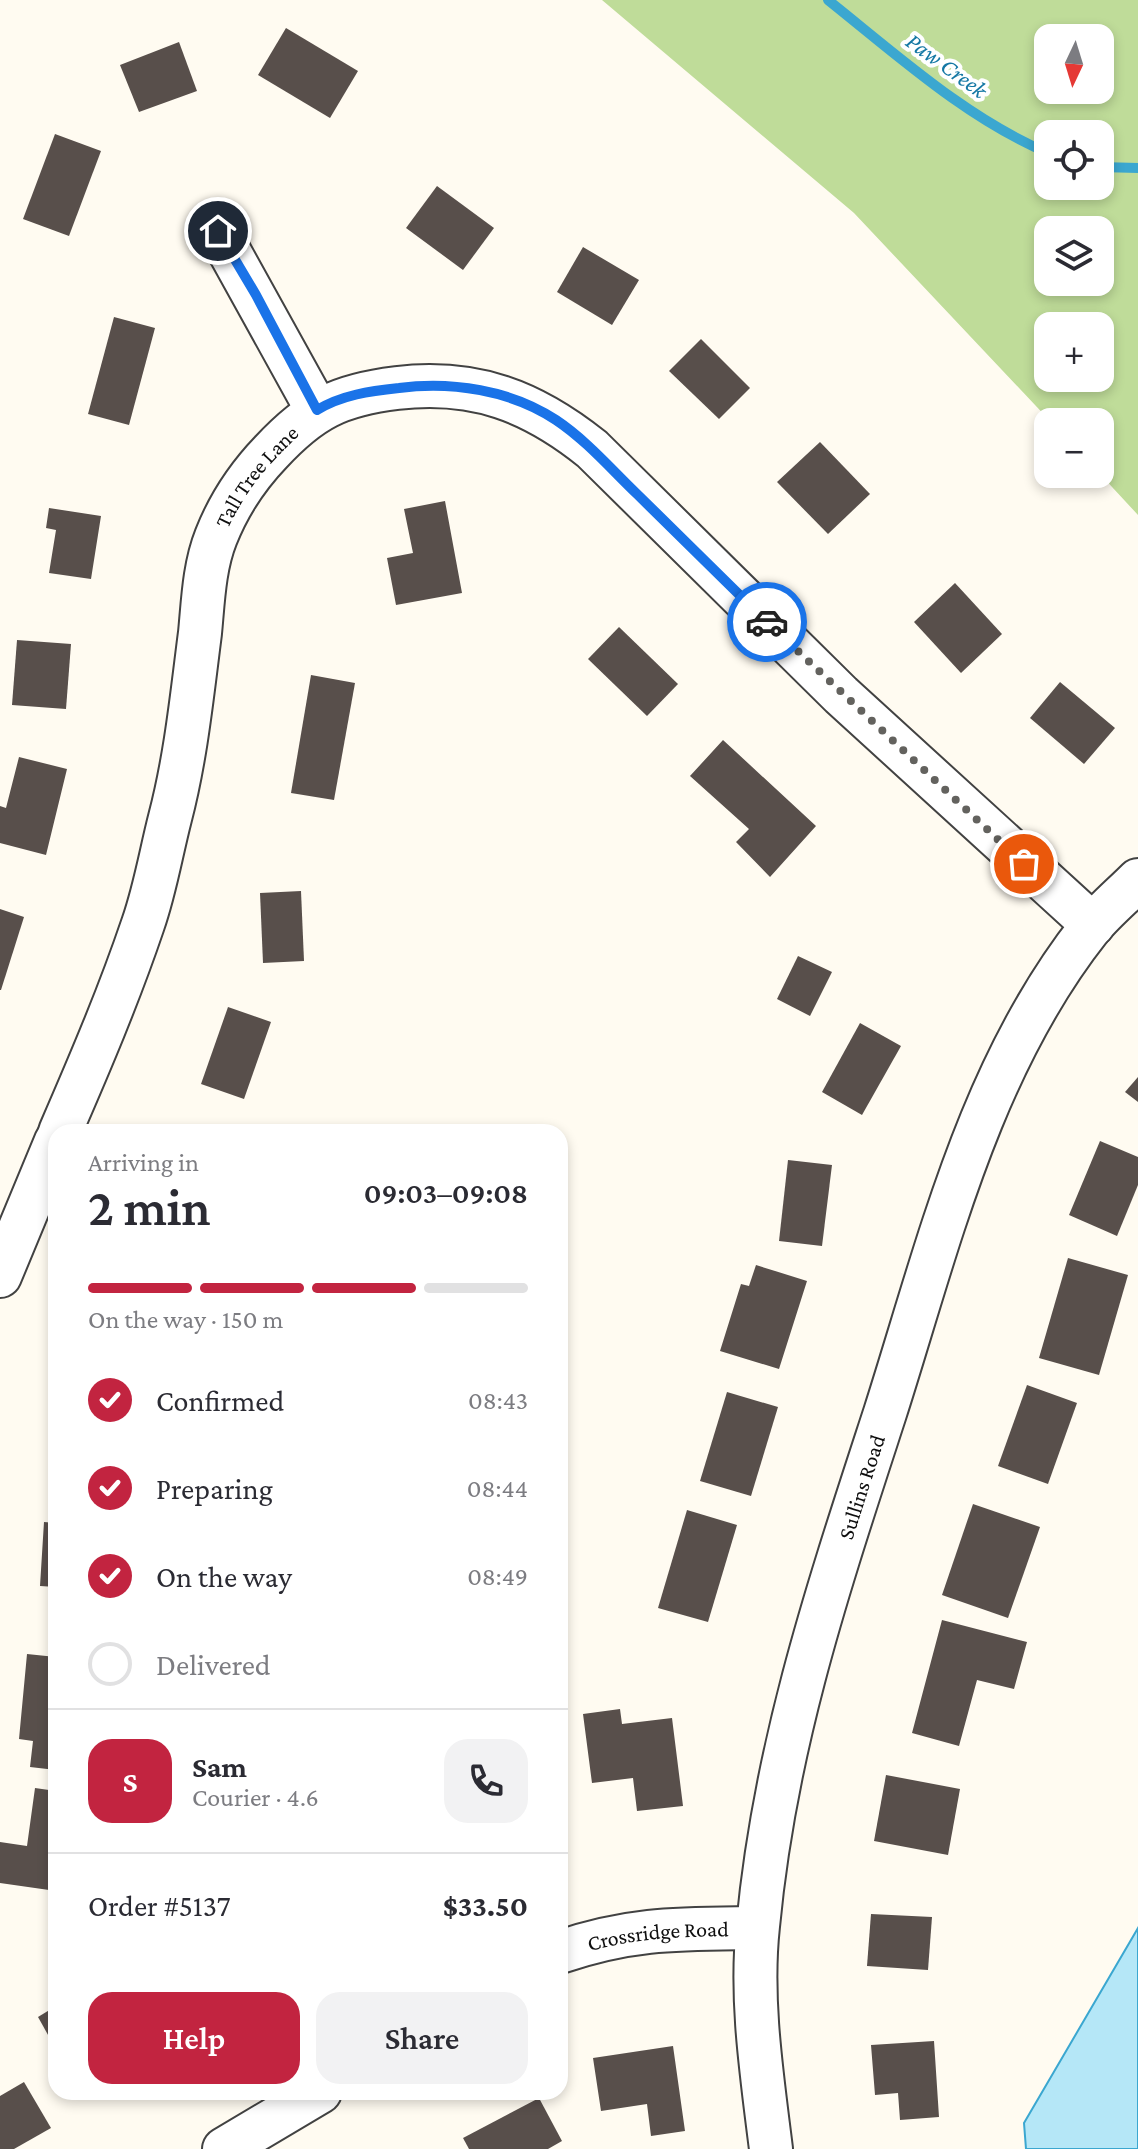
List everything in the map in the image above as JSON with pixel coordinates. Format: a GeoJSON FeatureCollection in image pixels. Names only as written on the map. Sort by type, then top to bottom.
{"type":"FeatureCollection","features":[{"type":"Feature","properties":{"kind":"street"},"geometry":{"type":"LineString","coordinates":[[218,231],[317,410]]}},
{"type":"Feature","properties":{"kind":"street","name":"Tall Tree Lane"},"geometry":{"type":"LineString","coordinates":[[64,1124],[109,1021],[144,920],[186,743],[214,540],[232,502],[251,473],[294,427],[317,410],[344,397],[371,391],[450,385],[493,393],[556,420],[592,449],[841,695],[1093,925]]}},
{"type":"Feature","properties":{"kind":"street","name":"Sullins Road"},"geometry":{"type":"LineString","coordinates":[[771,2149],[760,2060],[757,1928],[774,1797],[816,1626],[971,1143],[1009,1056],[1093,925],[1138,880]]}},
{"type":"Feature","properties":{"kind":"street"},"geometry":{"type":"LineString","coordinates":[[0,1276],[48,1160]]}},
{"type":"Feature","properties":{"kind":"street","name":"Crossridge Road"},"geometry":{"type":"LineString","coordinates":[[568,1949],[596,1940],[656,1928],[757,1928]]}},
{"type":"Feature","properties":{"kind":"street"},"geometry":{"type":"LineString","coordinates":[[224,2149],[307,2100]]}},
{"type":"Feature","properties":{"kind":"green space"},"geometry":{"type":"Polygon","coordinates":[[[602,0],[1138,0],[1138,515],[1113,488],[1114,408],[1038,408],[854,213],[602,0]]]}},
{"type":"Feature","properties":{"kind":"water"},"geometry":{"type":"Polygon","coordinates":[[[1138,1928],[1138,2149],[1026,2149],[1024,2123],[1138,1928]]]}},
{"type":"Feature","properties":{"kind":"building"},"geometry":{"type":"Polygon","coordinates":[[[286,28],[358,71],[330,118],[258,75],[286,28]]]}},
{"type":"Feature","properties":{"kind":"building"},"geometry":{"type":"Polygon","coordinates":[[[179,42],[197,91],[139,112],[120,65],[179,42]]]}},
{"type":"Feature","properties":{"kind":"building"},"geometry":{"type":"Polygon","coordinates":[[[55,134],[101,151],[69,236],[23,219],[55,134]]]}},
{"type":"Feature","properties":{"kind":"building"},"geometry":{"type":"Polygon","coordinates":[[[437,186],[494,228],[463,270],[406,228],[437,186]]]}},
{"type":"Feature","properties":{"kind":"building"},"geometry":{"type":"Polygon","coordinates":[[[583,247],[639,280],[612,325],[557,292],[583,247]]]}},
{"type":"Feature","properties":{"kind":"building"},"geometry":{"type":"Polygon","coordinates":[[[114,317],[155,328],[129,425],[88,414],[114,317]]]}},
{"type":"Feature","properties":{"kind":"building"},"geometry":{"type":"Polygon","coordinates":[[[701,339],[750,388],[719,419],[669,371],[701,339]]]}},
{"type":"Feature","properties":{"kind":"building"},"geometry":{"type":"Polygon","coordinates":[[[820,442],[870,494],[828,534],[777,482],[820,442]]]}},
{"type":"Feature","properties":{"kind":"building"},"geometry":{"type":"Polygon","coordinates":[[[445,501],[462,593],[396,605],[387,558],[413,553],[404,509],[445,501]]]}},
{"type":"Feature","properties":{"kind":"building"},"geometry":{"type":"Polygon","coordinates":[[[49,508],[101,516],[91,579],[49,573],[56,530],[46,528],[49,508]]]}},
{"type":"Feature","properties":{"kind":"building"},"geometry":{"type":"Polygon","coordinates":[[[955,583],[1002,634],[961,673],[914,622],[955,583]]]}},
{"type":"Feature","properties":{"kind":"building"},"geometry":{"type":"Polygon","coordinates":[[[619,627],[678,684],[647,716],[588,659],[619,627]]]}},
{"type":"Feature","properties":{"kind":"building"},"geometry":{"type":"Polygon","coordinates":[[[17,640],[71,644],[66,709],[12,705],[17,640]]]}},
{"type":"Feature","properties":{"kind":"building"},"geometry":{"type":"Polygon","coordinates":[[[311,675],[355,683],[334,800],[291,793],[311,675]]]}},
{"type":"Feature","properties":{"kind":"building"},"geometry":{"type":"Polygon","coordinates":[[[1060,682],[1115,728],[1084,764],[1030,718],[1060,682]]]}},
{"type":"Feature","properties":{"kind":"building"},"geometry":{"type":"Polygon","coordinates":[[[723,740],[816,826],[770,877],[736,842],[749,829],[690,776],[723,740]]]}},
{"type":"Feature","properties":{"kind":"building"},"geometry":{"type":"Polygon","coordinates":[[[19,757],[67,769],[46,855],[0,843],[0,806],[6,808],[19,757]]]}},
{"type":"Feature","properties":{"kind":"building"},"geometry":{"type":"Polygon","coordinates":[[[301,891],[304,961],[263,963],[260,893],[301,891]]]}},
{"type":"Feature","properties":{"kind":"building"},"geometry":{"type":"Polygon","coordinates":[[[0,909],[24,917],[1,990],[0,990],[0,909]]]}},
{"type":"Feature","properties":{"kind":"building"},"geometry":{"type":"Polygon","coordinates":[[[798,956],[832,972],[810,1016],[777,999],[798,956]]]}},
{"type":"Feature","properties":{"kind":"building"},"geometry":{"type":"Polygon","coordinates":[[[228,1007],[271,1022],[244,1099],[201,1084],[228,1007]]]}},
{"type":"Feature","properties":{"kind":"building"},"geometry":{"type":"Polygon","coordinates":[[[860,1023],[901,1046],[862,1115],[822,1092],[860,1023]]]}},
{"type":"Feature","properties":{"kind":"building"},"geometry":{"type":"Polygon","coordinates":[[[1138,1077],[1138,1102],[1125,1092],[1138,1077]]]}},
{"type":"Feature","properties":{"kind":"building"},"geometry":{"type":"Polygon","coordinates":[[[1100,1141],[1138,1157],[1138,1185],[1117,1236],[1069,1215],[1100,1141]]]}},
{"type":"Feature","properties":{"kind":"building"},"geometry":{"type":"Polygon","coordinates":[[[788,1160],[832,1165],[822,1246],[779,1241],[788,1160]]]}},
{"type":"Feature","properties":{"kind":"building"},"geometry":{"type":"Polygon","coordinates":[[[1068,1258],[1128,1275],[1099,1375],[1039,1358],[1068,1258]]]}},
{"type":"Feature","properties":{"kind":"building"},"geometry":{"type":"Polygon","coordinates":[[[756,1265],[807,1281],[779,1369],[720,1351],[741,1284],[749,1286],[756,1265]]]}},
{"type":"Feature","properties":{"kind":"building"},"geometry":{"type":"Polygon","coordinates":[[[1027,1385],[1077,1403],[1048,1484],[998,1466],[1027,1385]]]}},
{"type":"Feature","properties":{"kind":"building"},"geometry":{"type":"Polygon","coordinates":[[[727,1392],[778,1407],[751,1496],[700,1481],[727,1392]]]}},
{"type":"Feature","properties":{"kind":"building"},"geometry":{"type":"Polygon","coordinates":[[[973,1504],[1040,1527],[1008,1618],[942,1595],[973,1504]]]}},
{"type":"Feature","properties":{"kind":"building"},"geometry":{"type":"Polygon","coordinates":[[[687,1510],[737,1525],[708,1622],[658,1608],[687,1510]]]}},
{"type":"Feature","properties":{"kind":"building"},"geometry":{"type":"Polygon","coordinates":[[[44,1522],[48,1522],[48,1586],[40,1586],[44,1522]]]}},
{"type":"Feature","properties":{"kind":"building"},"geometry":{"type":"Polygon","coordinates":[[[942,1620],[1027,1642],[1014,1689],[977,1680],[959,1746],[912,1733],[942,1620]]]}},
{"type":"Feature","properties":{"kind":"building"},"geometry":{"type":"Polygon","coordinates":[[[27,1654],[48,1656],[48,1769],[30,1767],[33,1741],[19,1739],[27,1654]]]}},
{"type":"Feature","properties":{"kind":"building"},"geometry":{"type":"Polygon","coordinates":[[[620,1709],[622,1724],[672,1718],[683,1806],[637,1811],[633,1778],[592,1783],[583,1714],[620,1709]]]}},
{"type":"Feature","properties":{"kind":"building"},"geometry":{"type":"Polygon","coordinates":[[[886,1775],[960,1789],[948,1855],[874,1841],[886,1775]]]}},
{"type":"Feature","properties":{"kind":"building"},"geometry":{"type":"Polygon","coordinates":[[[35,1788],[48,1790],[48,1890],[0,1883],[0,1842],[27,1846],[35,1788]]]}},
{"type":"Feature","properties":{"kind":"building"},"geometry":{"type":"Polygon","coordinates":[[[871,1914],[932,1917],[928,1970],[867,1966],[871,1914]]]}},
{"type":"Feature","properties":{"kind":"building"},"geometry":{"type":"Polygon","coordinates":[[[48,2011],[48,2035],[38,2017],[48,2011]]]}},
{"type":"Feature","properties":{"kind":"building"},"geometry":{"type":"Polygon","coordinates":[[[934,2041],[939,2117],[900,2120],[898,2093],[875,2095],[871,2045],[934,2041]]]}},
{"type":"Feature","properties":{"kind":"building"},"geometry":{"type":"Polygon","coordinates":[[[673,2046],[685,2131],[651,2136],[647,2104],[601,2111],[593,2058],[673,2046]]]}},
{"type":"Feature","properties":{"kind":"building"},"geometry":{"type":"Polygon","coordinates":[[[24,2082],[51,2128],[14,2149],[0,2149],[0,2096],[24,2082]]]}},
{"type":"Feature","properties":{"kind":"building"},"geometry":{"type":"Polygon","coordinates":[[[540,2100],[562,2141],[548,2149],[469,2149],[463,2138],[540,2100]]]}},
{"type":"Feature","properties":{"kind":"waterway","name":"Paw Creek"},"geometry":{"type":"LineString","coordinates":[[828,0],[961,104],[1034,146]]}},
{"type":"Feature","properties":{"kind":"waterway","name":"Paw Creek"},"geometry":{"type":"LineString","coordinates":[[1114,167],[1138,168]]}},
{"type":"Feature","properties":{"kind":"way so far"},"geometry":{"type":"LineString","coordinates":[[767,622],[841,695],[1024,864]]}},
{"type":"Feature","properties":{"kind":"route"},"geometry":{"type":"LineString","coordinates":[[218,231],[317,410],[344,397],[424,385],[450,385],[493,393],[534,408],[556,420],[592,449],[767,622]]}}]}
